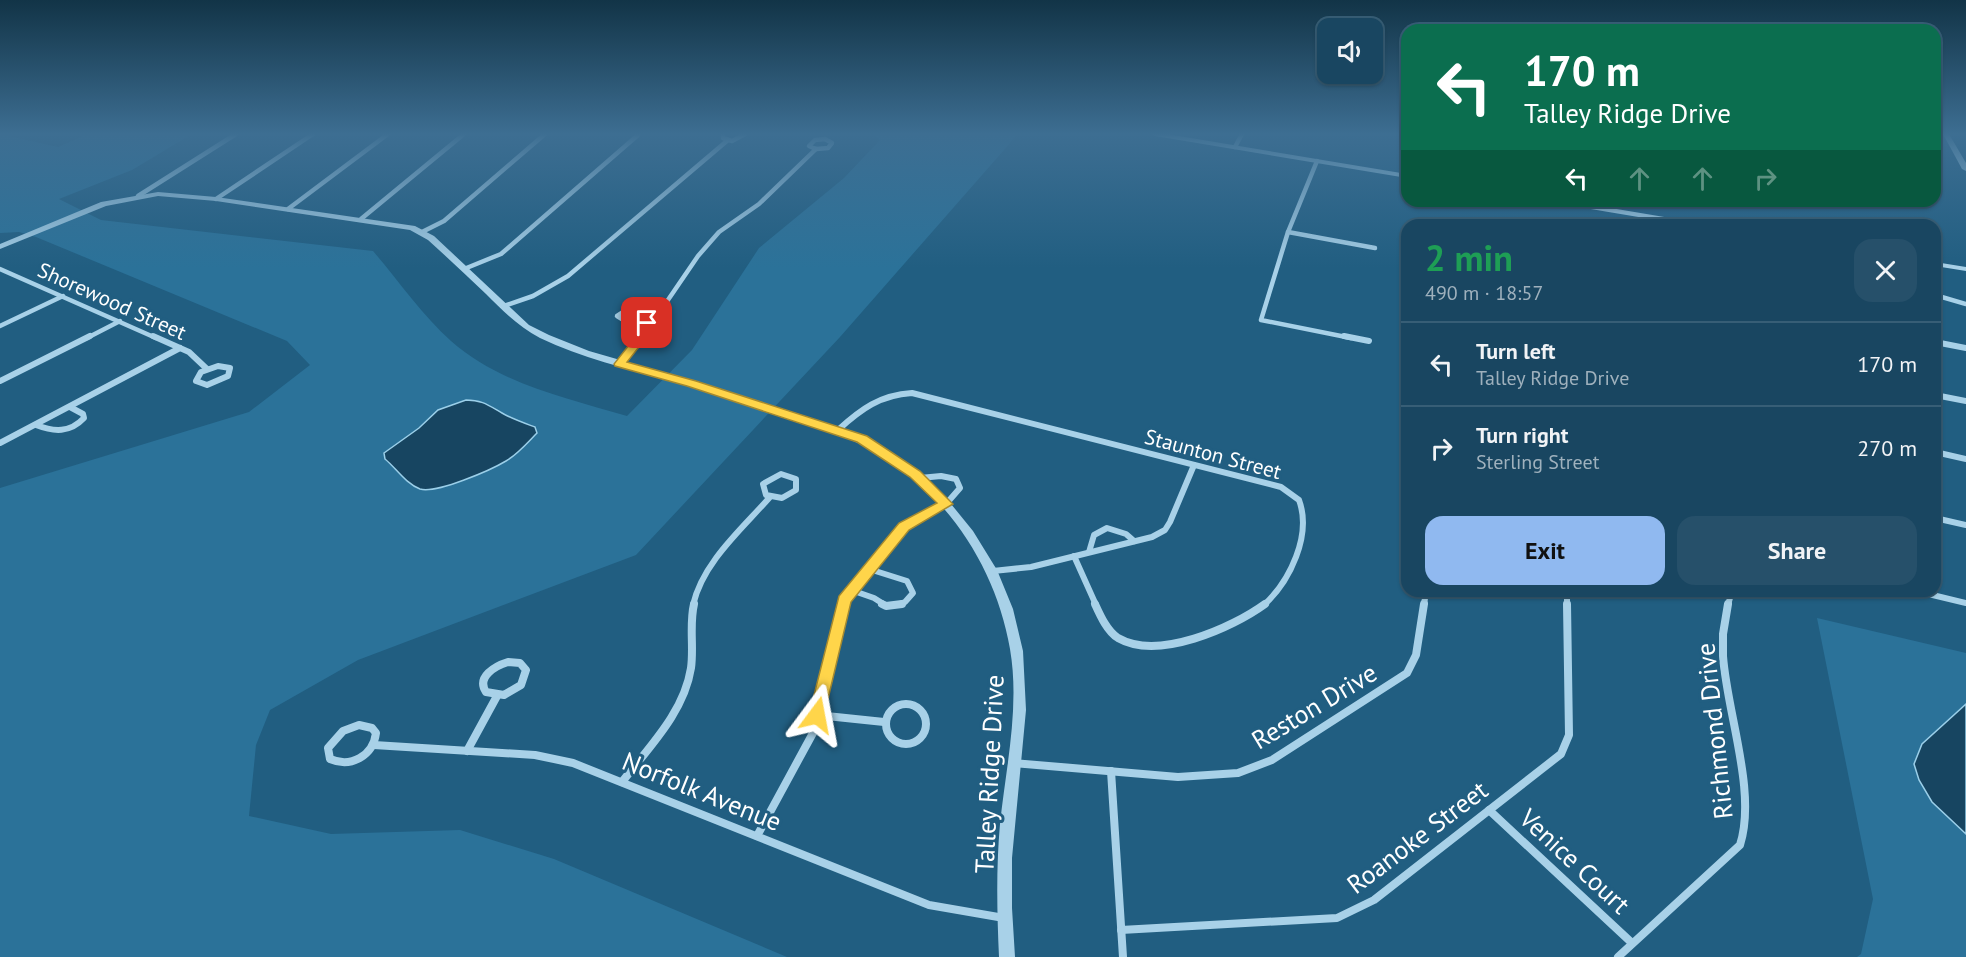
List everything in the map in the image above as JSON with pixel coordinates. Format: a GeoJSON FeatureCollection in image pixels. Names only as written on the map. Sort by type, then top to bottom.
{"type":"FeatureCollection","features":[{"type":"Feature","properties":{"kind":"street"},"geometry":{"type":"LineString","coordinates":[[138,196],[165,179]]}},
{"type":"Feature","properties":{"kind":"street"},"geometry":{"type":"LineString","coordinates":[[216,199],[246,179]]}},
{"type":"Feature","properties":{"kind":"street"},"geometry":{"type":"LineString","coordinates":[[288,209],[328,179]]}},
{"type":"Feature","properties":{"kind":"street"},"geometry":{"type":"LineString","coordinates":[[361,219],[410,179]]}},
{"type":"Feature","properties":{"kind":"street"},"geometry":{"type":"LineString","coordinates":[[422,232],[444,220],[493,179]]}},
{"type":"Feature","properties":{"kind":"street"},"geometry":{"type":"LineString","coordinates":[[464,269],[501,254],[586,179]]}},
{"type":"Feature","properties":{"kind":"street"},"geometry":{"type":"LineString","coordinates":[[504,306],[533,296],[568,276],[683,179]]}},
{"type":"Feature","properties":{"kind":"street"},"geometry":{"type":"LineString","coordinates":[[620,364],[719,232],[759,204],[785,179]]}},
{"type":"Feature","properties":{"kind":"street"},"geometry":{"type":"LineString","coordinates":[[1310,179],[1288,232],[1261,320],[1369,341]]}},
{"type":"Feature","properties":{"kind":"street","name":"Talley Ridge Drive"},"geometry":{"type":"LineString","coordinates":[[0,248],[104,204],[138,196],[175,194],[397,225],[422,232],[526,327],[572,350],[838,430],[862,439],[894,458],[920,478],[971,533],[993,571],[1007,609],[1017,648],[1020,694],[1007,828],[1005,918],[1007,957]]}},
{"type":"Feature","properties":{"kind":"street"},"geometry":{"type":"LineString","coordinates":[[1592,207],[1664,219]]}},
{"type":"Feature","properties":{"kind":"street"},"geometry":{"type":"LineString","coordinates":[[1288,232],[1375,248]]}},
{"type":"Feature","properties":{"kind":"street"},"geometry":{"type":"LineString","coordinates":[[1941,265],[1966,269]]}},
{"type":"Feature","properties":{"kind":"street","name":"Shorewood Street"},"geometry":{"type":"LineString","coordinates":[[0,269],[189,352],[207,369]]}},
{"type":"Feature","properties":{"kind":"street"},"geometry":{"type":"LineString","coordinates":[[0,277],[8,273]]}},
{"type":"Feature","properties":{"kind":"street"},"geometry":{"type":"LineString","coordinates":[[0,326],[63,296]]}},
{"type":"Feature","properties":{"kind":"street"},"geometry":{"type":"LineString","coordinates":[[1941,297],[1966,304]]}},
{"type":"Feature","properties":{"kind":"street"},"geometry":{"type":"LineString","coordinates":[[651,324],[625,321],[617,316],[618,313],[634,305],[663,307]]}},
{"type":"Feature","properties":{"kind":"street"},"geometry":{"type":"LineString","coordinates":[[0,381],[120,321]]}},
{"type":"Feature","properties":{"kind":"street"},"geometry":{"type":"LineString","coordinates":[[1941,343],[1966,348]]}},
{"type":"Feature","properties":{"kind":"street"},"geometry":{"type":"LineString","coordinates":[[0,443],[180,348]]}},
{"type":"Feature","properties":{"kind":"street","name":"Shorewood Street"},"geometry":{"type":"LineString","coordinates":[[223,366],[231,371],[219,382],[207,385],[198,384],[195,381],[198,375],[207,369],[223,366]]}},
{"type":"Feature","properties":{"kind":"street","name":"Staunton Street"},"geometry":{"type":"LineString","coordinates":[[838,430],[876,398],[891,394],[912,393],[1281,487],[1300,501],[1304,513],[1301,538],[1285,580],[1266,603],[1229,627],[1170,645],[1129,643],[1114,636],[1103,620],[1074,556]]}},
{"type":"Feature","properties":{"kind":"street"},"geometry":{"type":"LineString","coordinates":[[1941,396],[1966,401]]}},
{"type":"Feature","properties":{"kind":"street"},"geometry":{"type":"LineString","coordinates":[[36,425],[57,432],[74,427],[84,418],[83,414],[70,407]]}},
{"type":"Feature","properties":{"kind":"street"},"geometry":{"type":"LineString","coordinates":[[1941,453],[1966,459]]}},
{"type":"Feature","properties":{"kind":"street"},"geometry":{"type":"LineString","coordinates":[[993,571],[1031,567],[1134,541],[1165,530],[1194,465]]}},
{"type":"Feature","properties":{"kind":"street"},"geometry":{"type":"LineString","coordinates":[[787,475],[798,482],[793,494],[782,498],[770,497],[762,488],[770,478],[787,475]]}},
{"type":"Feature","properties":{"kind":"street"},"geometry":{"type":"LineString","coordinates":[[757,836],[813,733],[844,600],[904,527],[946,504],[960,488],[956,479],[941,476],[920,478]]}},
{"type":"Feature","properties":{"kind":"street"},"geometry":{"type":"LineString","coordinates":[[622,782],[681,701],[691,669],[691,621],[698,589],[719,556],[770,497]]}},
{"type":"Feature","properties":{"kind":"street"},"geometry":{"type":"LineString","coordinates":[[1941,519],[1966,525]]}},
{"type":"Feature","properties":{"kind":"street"},"geometry":{"type":"LineString","coordinates":[[1089,552],[1094,535],[1107,528],[1126,534],[1134,541]]}},
{"type":"Feature","properties":{"kind":"street"},"geometry":{"type":"LineString","coordinates":[[851,590],[874,598],[886,606],[903,604],[910,599],[913,593],[907,581],[869,568]]}},
{"type":"Feature","properties":{"kind":"street","name":"Reston Drive"},"geometry":{"type":"LineString","coordinates":[[1014,763],[1178,777],[1238,773],[1272,760],[1407,673],[1416,656],[1425,597]]}},
{"type":"Feature","properties":{"kind":"street","name":"Roanoke Street"},"geometry":{"type":"LineString","coordinates":[[1121,930],[1338,918],[1374,900],[1561,754],[1569,735],[1567,597]]}},
{"type":"Feature","properties":{"kind":"street","name":"Richmond Drive"},"geometry":{"type":"LineString","coordinates":[[1618,957],[1740,845],[1746,832],[1746,796],[1721,654],[1725,610],[1730,597]]}},
{"type":"Feature","properties":{"kind":"street"},"geometry":{"type":"LineString","coordinates":[[1941,597],[1966,603]]}},
{"type":"Feature","properties":{"kind":"street"},"geometry":{"type":"LineString","coordinates":[[467,751],[497,696],[510,693],[521,685],[526,675],[524,666],[508,662],[488,671],[483,688],[490,695],[497,696]]}},
{"type":"Feature","properties":{"kind":"street"},"geometry":{"type":"LineString","coordinates":[[905,705],[919,708],[924,712],[928,725],[917,739],[903,742],[891,738],[886,733],[884,722],[891,711],[905,705]]}},
{"type":"Feature","properties":{"kind":"street"},"geometry":{"type":"LineString","coordinates":[[817,715],[884,722]]}},
{"type":"Feature","properties":{"kind":"street"},"geometry":{"type":"LineString","coordinates":[[360,725],[372,728],[376,733],[374,745],[363,756],[348,762],[335,762],[328,754],[336,736],[360,725]]}},
{"type":"Feature","properties":{"kind":"street","name":"Norfolk Avenue"},"geometry":{"type":"LineString","coordinates":[[374,745],[535,755],[564,761],[929,905],[1005,918]]}},
{"type":"Feature","properties":{"kind":"street"},"geometry":{"type":"LineString","coordinates":[[1111,771],[1124,957]]}},
{"type":"Feature","properties":{"kind":"street","name":"Venice Court"},"geometry":{"type":"LineString","coordinates":[[1489,810],[1632,944]]}},
{"type":"Feature","properties":{"kind":"shaded area"},"geometry":{"type":"Polygon","coordinates":[[[0,179],[110,179],[59,199],[101,220],[373,251],[430,320],[470,356],[534,388],[627,416],[692,350],[759,248],[843,179],[979,179],[840,337],[636,555],[358,660],[270,710],[256,745],[249,816],[331,834],[460,830],[554,859],[787,957],[0,957],[0,488],[249,412],[310,365],[287,341],[36,237],[19,232],[0,233],[0,179]]]}},
{"type":"Feature","properties":{"kind":"shaded area"},"geometry":{"type":"Polygon","coordinates":[[[466,400],[485,404],[535,427],[537,433],[510,458],[488,470],[438,488],[428,490],[415,487],[385,459],[384,453],[419,428],[438,410],[466,400]]]}},
{"type":"Feature","properties":{"kind":"shaded area"},"geometry":{"type":"Polygon","coordinates":[[[1817,618],[1966,653],[1966,957],[1857,957],[1861,954],[1873,899],[1817,618]]]}},
{"type":"Feature","properties":{"kind":"shaded area"},"geometry":{"type":"Polygon","coordinates":[[[1966,704],[1966,834],[1932,802],[1919,780],[1914,764],[1922,744],[1966,704]]]}},
{"type":"Feature","properties":{"kind":"route"},"geometry":{"type":"LineString","coordinates":[[647,323],[651,324],[620,364],[692,384],[862,439],[915,474],[946,504],[904,527],[844,600],[817,715]]}}]}
